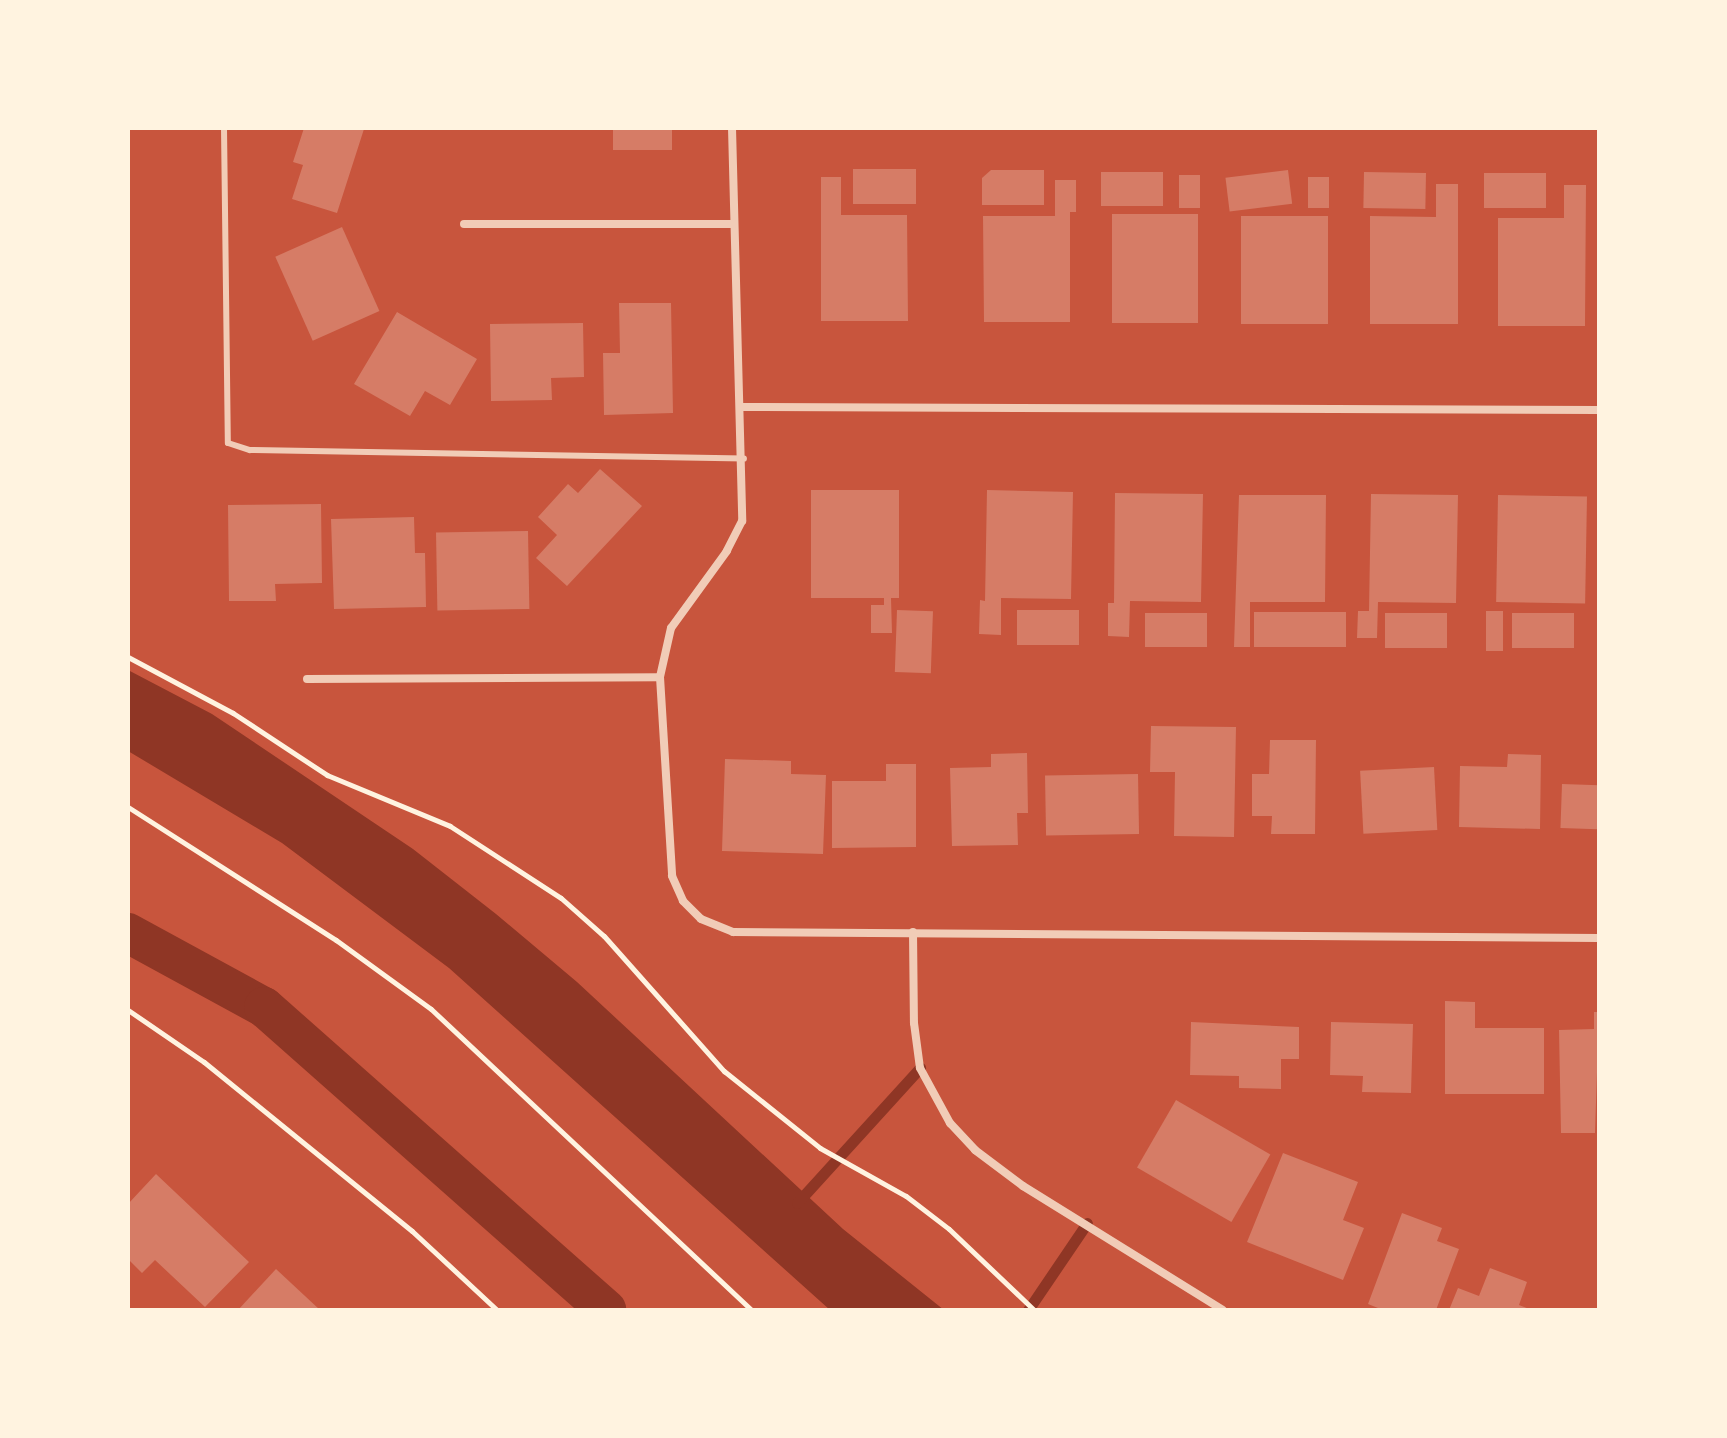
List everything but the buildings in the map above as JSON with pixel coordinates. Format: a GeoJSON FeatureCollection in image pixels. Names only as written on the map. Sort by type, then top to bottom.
{"type":"FeatureCollection","features":[{"type":"Feature","properties":{"kind":"street"},"geometry":{"type":"LineString","coordinates":[[732,128],[744,459],[742,521],[727,551],[671,628],[660,677],[672,876],[683,901],[701,919],[733,932],[1599,938]]}},
{"type":"Feature","properties":{"kind":"street"},"geometry":{"type":"LineString","coordinates":[[464,224],[734,224]]}},
{"type":"Feature","properties":{"kind":"street"},"geometry":{"type":"LineString","coordinates":[[742,407],[1599,410]]}},
{"type":"Feature","properties":{"kind":"street"},"geometry":{"type":"LineString","coordinates":[[307,679],[660,677]]}},
{"type":"Feature","properties":{"kind":"street"},"geometry":{"type":"LineString","coordinates":[[913,932],[914,1023],[920,1068],[950,1123],[975,1150],[1023,1186],[1223,1310]]}},
{"type":"Feature","properties":{"kind":"lane"},"geometry":{"type":"LineString","coordinates":[[224,128],[228,443],[250,450],[744,459]]}},
{"type":"Feature","properties":{"kind":"path"},"geometry":{"type":"LineString","coordinates":[[128,657],[233,713],[327,775],[450,826],[561,898],[604,936],[724,1071],[820,1148],[906,1196],[939,1221],[1034,1310]]}},
{"type":"Feature","properties":{"kind":"path"},"geometry":{"type":"LineString","coordinates":[[128,807],[336,940],[431,1009],[752,1310]]}},
{"type":"Feature","properties":{"kind":"path"},"geometry":{"type":"LineString","coordinates":[[128,1010],[204,1062],[412,1231],[497,1310]]}},
{"type":"Feature","properties":{"kind":"shaded area"},"geometry":{"type":"Polygon","coordinates":[[[128,670],[212,714],[413,849],[496,914],[577,982],[843,1229],[944,1310],[830,1310],[449,968],[282,843],[128,751],[128,670]]]}},
{"type":"Feature","properties":{"kind":"waterway"},"geometry":{"type":"LineString","coordinates":[[128,933],[264,1007],[606,1310]]}},
{"type":"Feature","properties":{"kind":"waterway"},"geometry":{"type":"LineString","coordinates":[[797,1203],[920,1068]]}},
{"type":"Feature","properties":{"kind":"waterway"},"geometry":{"type":"LineString","coordinates":[[1028,1310],[1087,1223]]}}]}
